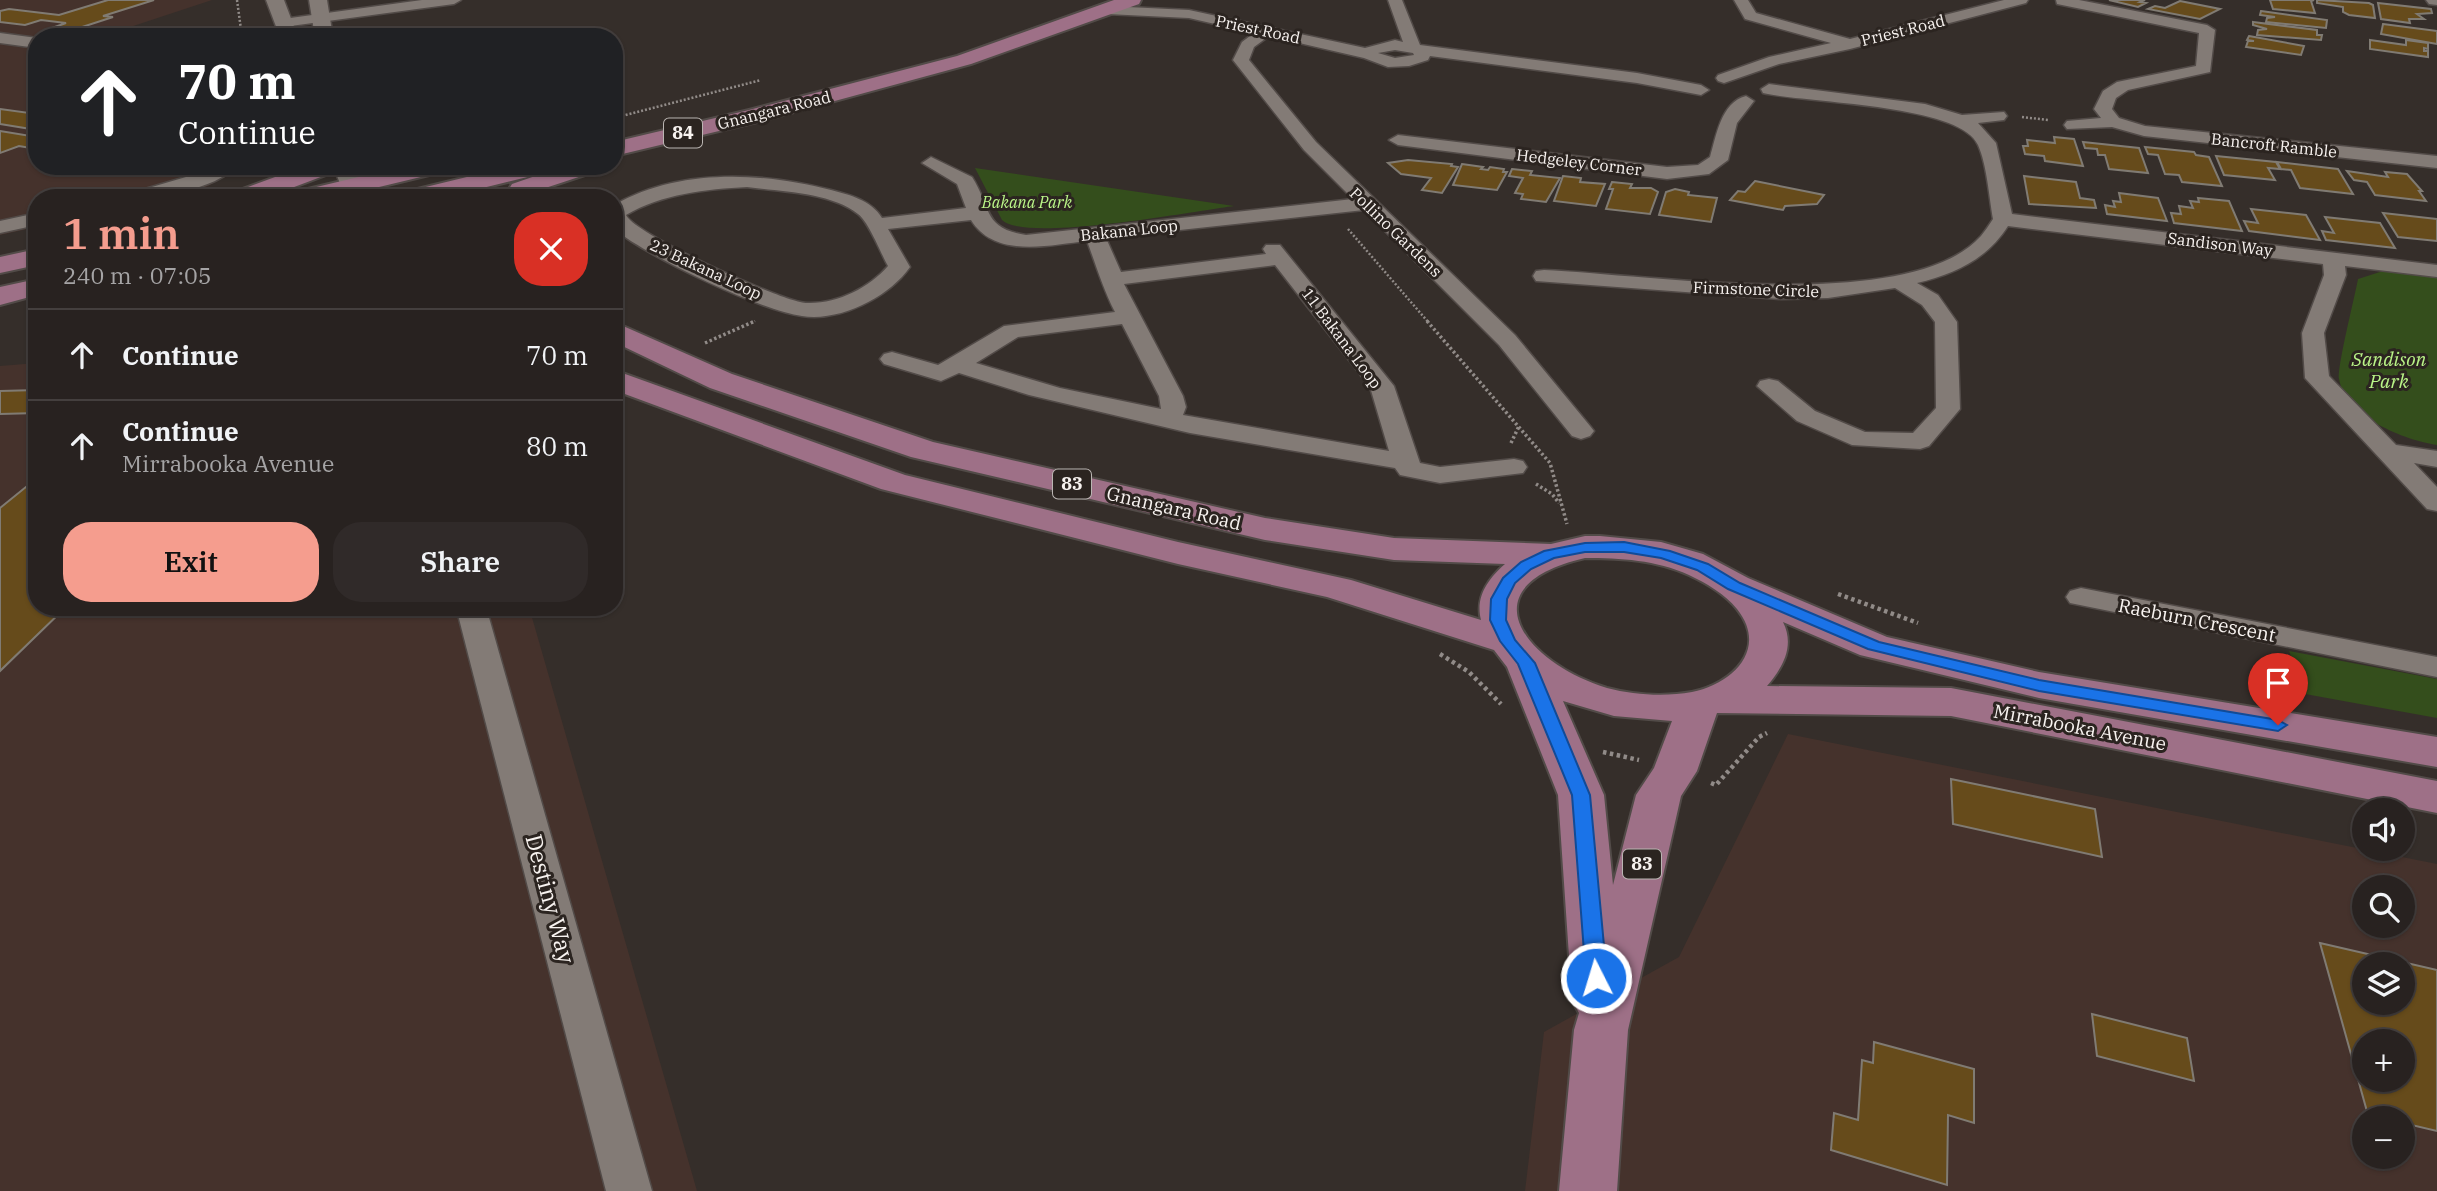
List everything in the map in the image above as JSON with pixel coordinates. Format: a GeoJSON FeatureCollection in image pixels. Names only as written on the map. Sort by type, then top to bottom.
{"type":"FeatureCollection","features":[{"type":"Feature","properties":{"kind":"main road","name":"Gnangara Road"},"geometry":{"type":"LineString","coordinates":[[623,147],[753,116],[964,60],[1132,0]]}},
{"type":"Feature","properties":{"kind":"main road"},"geometry":{"type":"LineString","coordinates":[[623,157],[684,140],[753,116]]}},
{"type":"Feature","properties":{"kind":"main road"},"geometry":{"type":"LineString","coordinates":[[265,189],[303,175]]}},
{"type":"Feature","properties":{"kind":"main road"},"geometry":{"type":"LineString","coordinates":[[331,189],[380,175]]}},
{"type":"Feature","properties":{"kind":"main road"},"geometry":{"type":"LineString","coordinates":[[447,189],[505,175]]}},
{"type":"Feature","properties":{"kind":"main road"},"geometry":{"type":"LineString","coordinates":[[524,189],[563,175]]}},
{"type":"Feature","properties":{"kind":"main road"},"geometry":{"type":"LineString","coordinates":[[0,265],[28,259]]}},
{"type":"Feature","properties":{"kind":"main road"},"geometry":{"type":"LineString","coordinates":[[0,296],[28,289]]}},
{"type":"Feature","properties":{"kind":"main road","name":"Gnangara Road"},"geometry":{"type":"LineString","coordinates":[[623,335],[721,381],[923,450],[1265,529],[1394,549],[1559,540]]}},
{"type":"Feature","properties":{"kind":"main road","name":"83"},"geometry":{"type":"LineString","coordinates":[[623,382],[893,482],[1178,553],[1337,588],[1517,652],[1553,681],[1587,696],[1612,702],[1663,708],[1709,701],[1750,682],[1767,660],[1769,635],[1758,609],[1734,586],[1702,567],[1665,554],[1638,549],[1585,547],[1559,540],[1508,581],[1499,599],[1498,620],[1517,652],[1581,795],[1601,1030],[1588,1191]]}},
{"type":"Feature","properties":{"kind":"main road","name":"Mirrabooka Avenue"},"geometry":{"type":"LineString","coordinates":[[1734,586],[1874,646],[2013,679],[2437,752]]}},
{"type":"Feature","properties":{"kind":"main road","name":"83"},"geometry":{"type":"LineString","coordinates":[[1601,1030],[1660,796],[1709,701]]}},
{"type":"Feature","properties":{"kind":"main road","name":"Mirrabooka Avenue"},"geometry":{"type":"LineString","coordinates":[[1709,701],[1951,702],[2437,797]]}},
{"type":"Feature","properties":{"kind":"street"},"geometry":{"type":"LineString","coordinates":[[275,0],[285,28]]}},
{"type":"Feature","properties":{"kind":"street"},"geometry":{"type":"LineString","coordinates":[[289,28],[321,9],[454,0]]}},
{"type":"Feature","properties":{"kind":"street","name":"Priest Road"},"geometry":{"type":"LineString","coordinates":[[1168,0],[1189,14]]}},
{"type":"Feature","properties":{"kind":"street"},"geometry":{"type":"LineString","coordinates":[[1395,0],[1417,52]]}},
{"type":"Feature","properties":{"kind":"street"},"geometry":{"type":"LineString","coordinates":[[1741,0],[1750,16],[1850,44]]}},
{"type":"Feature","properties":{"kind":"street","name":"Priest Road"},"geometry":{"type":"LineString","coordinates":[[1417,52],[1637,78],[1711,83],[1775,60],[1850,44],[2021,0]]}},
{"type":"Feature","properties":{"kind":"street"},"geometry":{"type":"LineString","coordinates":[[2048,1],[2207,30],[2204,69],[2123,86],[2109,95],[2103,109],[2113,122]]}},
{"type":"Feature","properties":{"kind":"street"},"geometry":{"type":"LineString","coordinates":[[321,9],[323,28]]}},
{"type":"Feature","properties":{"kind":"street","name":"Priest Road"},"geometry":{"type":"LineString","coordinates":[[1107,10],[1189,14],[1326,44],[1382,48]]}},
{"type":"Feature","properties":{"kind":"street"},"geometry":{"type":"LineString","coordinates":[[1382,48],[1404,25]]}},
{"type":"Feature","properties":{"kind":"street","name":"Pollino Gardens"},"geometry":{"type":"LineString","coordinates":[[1266,31],[1247,45],[1241,60],[1310,146],[1507,340],[1581,431]]}},
{"type":"Feature","properties":{"kind":"street"},"geometry":{"type":"LineString","coordinates":[[0,38],[28,42]]}},
{"type":"Feature","properties":{"kind":"street"},"geometry":{"type":"LineString","coordinates":[[1382,48],[1390,62],[1417,52]]}},
{"type":"Feature","properties":{"kind":"street"},"geometry":{"type":"LineString","coordinates":[[1382,48],[1417,52]]}},
{"type":"Feature","properties":{"kind":"street"},"geometry":{"type":"LineString","coordinates":[[1767,91],[1772,71],[1786,59]]}},
{"type":"Feature","properties":{"kind":"street"},"geometry":{"type":"LineString","coordinates":[[1767,91],[1746,101],[1719,98],[1711,83],[1745,80],[1767,91],[1925,109],[1961,120],[1977,131],[1987,143],[2003,219]]}},
{"type":"Feature","properties":{"kind":"street","name":"Hedgeley Corner"},"geometry":{"type":"LineString","coordinates":[[1398,140],[1667,173],[1702,170],[1719,160],[1728,122],[1746,101]]}},
{"type":"Feature","properties":{"kind":"street"},"geometry":{"type":"LineString","coordinates":[[1718,104],[1728,122]]}},
{"type":"Feature","properties":{"kind":"street"},"geometry":{"type":"LineString","coordinates":[[1961,120],[1997,116]]}},
{"type":"Feature","properties":{"kind":"street","name":"Bancroft Ramble"},"geometry":{"type":"LineString","coordinates":[[2073,125],[2113,122],[2144,131],[2437,162]]}},
{"type":"Feature","properties":{"kind":"street","name":"Bakana Loop"},"geometry":{"type":"LineString","coordinates":[[930,163],[965,181],[984,227],[991,233],[1005,239],[1026,241],[1366,204]]}},
{"type":"Feature","properties":{"kind":"street"},"geometry":{"type":"LineString","coordinates":[[166,189],[212,175]]}},
{"type":"Feature","properties":{"kind":"street","name":"23 Bakana Loop"},"geometry":{"type":"LineString","coordinates":[[623,207],[629,203],[701,186],[747,181],[809,190],[844,200],[868,211],[878,224],[883,240],[899,267],[890,279],[842,304],[824,309],[801,310],[651,244],[623,226]]}},
{"type":"Feature","properties":{"kind":"street"},"geometry":{"type":"LineString","coordinates":[[878,224],[978,213]]}},
{"type":"Feature","properties":{"kind":"street","name":"Sandison Way"},"geometry":{"type":"LineString","coordinates":[[2003,219],[2437,271]]}},
{"type":"Feature","properties":{"kind":"street","name":"Firmstone Circle"},"geometry":{"type":"LineString","coordinates":[[1544,276],[1590,277],[1726,291],[1809,293],[1859,289],[1940,269],[1966,256],[1987,241],[2003,219]]}},
{"type":"Feature","properties":{"kind":"street"},"geometry":{"type":"LineString","coordinates":[[0,227],[28,221]]}},
{"type":"Feature","properties":{"kind":"street"},"geometry":{"type":"LineString","coordinates":[[1094,234],[1113,279],[1113,286],[1171,396],[1174,407],[1170,417]]}},
{"type":"Feature","properties":{"kind":"street","name":"11 Bakana Loop"},"geometry":{"type":"LineString","coordinates":[[1113,279],[1277,254],[1382,386],[1407,462]]}},
{"type":"Feature","properties":{"kind":"street"},"geometry":{"type":"LineString","coordinates":[[2333,258],[2335,275],[2313,333],[2317,379],[2437,503]]}},
{"type":"Feature","properties":{"kind":"street"},"geometry":{"type":"LineString","coordinates":[[1769,386],[1807,416],[1861,440],[1920,441],[1948,410],[1946,322],[1930,300],[1899,281]]}},
{"type":"Feature","properties":{"kind":"street"},"geometry":{"type":"LineString","coordinates":[[892,359],[941,374],[1012,331],[1128,317]]}},
{"type":"Feature","properties":{"kind":"street"},"geometry":{"type":"LineString","coordinates":[[956,364],[1003,382],[1130,412],[1170,417],[1190,425],[1407,462],[1409,469],[1440,475],[1514,467]]}},
{"type":"Feature","properties":{"kind":"street"},"geometry":{"type":"LineString","coordinates":[[2389,452],[2437,458]]}},
{"type":"Feature","properties":{"kind":"street","name":"Raeburn Crescent"},"geometry":{"type":"LineString","coordinates":[[2081,597],[2437,667]]}},
{"type":"Feature","properties":{"kind":"street","name":"Destiny Way"},"geometry":{"type":"LineString","coordinates":[[473,616],[629,1191]]}},
{"type":"Feature","properties":{"kind":"path"},"geometry":{"type":"LineString","coordinates":[[237,0],[241,28]]}},
{"type":"Feature","properties":{"kind":"path"},"geometry":{"type":"LineString","coordinates":[[623,116],[761,80]]}},
{"type":"Feature","properties":{"kind":"path"},"geometry":{"type":"LineString","coordinates":[[1997,116],[2031,117],[2073,125]]}},
{"type":"Feature","properties":{"kind":"path"},"geometry":{"type":"LineString","coordinates":[[1330,208],[1550,463],[1559,540]]}},
{"type":"Feature","properties":{"kind":"path"},"geometry":{"type":"LineString","coordinates":[[695,347],[789,306]]}},
{"type":"Feature","properties":{"kind":"path"},"geometry":{"type":"LineString","coordinates":[[1439,653],[1469,672],[1508,711]]}},
{"type":"Feature","properties":{"kind":"path"},"geometry":{"type":"LineString","coordinates":[[1563,751],[1589,749],[1675,771],[1716,785],[1759,737],[1778,728]]}},
{"type":"Feature","properties":{"kind":"shaded area"},"geometry":{"type":"Polygon","coordinates":[[[0,0],[212,0],[127,28],[28,28],[28,175],[229,175],[200,189],[28,189],[28,229],[0,235],[0,0]]]}},
{"type":"Feature","properties":{"kind":"shaded area"},"geometry":{"type":"Polygon","coordinates":[[[28,364],[28,616],[532,616],[697,1191],[0,1191],[0,366],[28,364]]]}},
{"type":"Feature","properties":{"kind":"shaded area"},"geometry":{"type":"Polygon","coordinates":[[[1788,734],[2352,847],[2352,861],[2415,860],[2437,864],[2437,1191],[1525,1191],[1544,1032],[1679,957],[1788,734]]]}},
{"type":"Feature","properties":{"kind":"green space","name":"Bakana Park"},"geometry":{"type":"Polygon","coordinates":[[[975,168],[1234,206],[1112,224],[1042,228],[1017,226],[1002,220],[975,168]]]}},
{"type":"Feature","properties":{"kind":"green space","name":"Sandison Park"},"geometry":{"type":"Polygon","coordinates":[[[2383,271],[2437,277],[2437,445],[2393,432],[2364,415],[2344,393],[2339,379],[2358,279],[2383,271]]]}},
{"type":"Feature","properties":{"kind":"green space"},"geometry":{"type":"Polygon","coordinates":[[[2289,651],[2437,679],[2437,718],[2305,694],[2289,651]]]}},
{"type":"Feature","properties":{"kind":"building"},"geometry":{"type":"Polygon","coordinates":[[[108,0],[154,0],[103,16],[113,17],[79,28],[52,28],[66,23],[41,20],[25,25],[0,22],[0,11],[9,9],[59,15],[108,0]]]}},
{"type":"Feature","properties":{"kind":"building"},"geometry":{"type":"Polygon","coordinates":[[[2109,0],[2145,0],[2140,2],[2146,3],[2138,7],[2109,0]]]}},
{"type":"Feature","properties":{"kind":"building"},"geometry":{"type":"Polygon","coordinates":[[[2270,0],[2314,0],[2311,1],[2315,13],[2273,9],[2270,0]]]}},
{"type":"Feature","properties":{"kind":"building"},"geometry":{"type":"Polygon","coordinates":[[[2317,0],[2369,3],[2373,5],[2375,18],[2349,15],[2343,12],[2343,7],[2317,3],[2317,0]]]}},
{"type":"Feature","properties":{"kind":"building"},"geometry":{"type":"Polygon","coordinates":[[[2180,1],[2220,9],[2200,19],[2148,9],[2155,6],[2165,8],[2180,1]]]}},
{"type":"Feature","properties":{"kind":"building"},"geometry":{"type":"Polygon","coordinates":[[[2378,3],[2431,9],[2432,13],[2417,14],[2424,19],[2409,19],[2410,23],[2381,19],[2378,3]]]}},
{"type":"Feature","properties":{"kind":"building"},"geometry":{"type":"Polygon","coordinates":[[[2261,11],[2327,20],[2326,28],[2266,22],[2267,18],[2275,17],[2260,15],[2261,11]]]}},
{"type":"Feature","properties":{"kind":"building"},"geometry":{"type":"Polygon","coordinates":[[[2253,22],[2317,30],[2317,35],[2322,35],[2321,40],[2257,35],[2258,30],[2267,29],[2253,25],[2253,22]]]}},
{"type":"Feature","properties":{"kind":"building"},"geometry":{"type":"Polygon","coordinates":[[[2383,24],[2437,31],[2437,44],[2381,34],[2383,24]]]}},
{"type":"Feature","properties":{"kind":"building"},"geometry":{"type":"Polygon","coordinates":[[[2249,36],[2304,46],[2301,55],[2246,47],[2248,41],[2254,41],[2247,40],[2249,36]]]}},
{"type":"Feature","properties":{"kind":"building"},"geometry":{"type":"Polygon","coordinates":[[[2370,40],[2406,45],[2406,40],[2428,43],[2428,49],[2424,48],[2424,51],[2428,51],[2428,57],[2370,49],[2370,40]]]}},
{"type":"Feature","properties":{"kind":"building"},"geometry":{"type":"Polygon","coordinates":[[[0,109],[28,113],[28,129],[0,124],[0,109]]]}},
{"type":"Feature","properties":{"kind":"building"},"geometry":{"type":"Polygon","coordinates":[[[0,131],[28,136],[28,148],[19,146],[0,153],[0,131]]]}},
{"type":"Feature","properties":{"kind":"building"},"geometry":{"type":"Polygon","coordinates":[[[2054,137],[2074,139],[2083,166],[2045,161],[2044,156],[2025,154],[2023,146],[2028,146],[2027,140],[2055,143],[2054,137]]]}},
{"type":"Feature","properties":{"kind":"building"},"geometry":{"type":"Polygon","coordinates":[[[2083,142],[2139,148],[2148,173],[2109,169],[2105,155],[2098,155],[2097,149],[2085,148],[2083,142]]]}},
{"type":"Feature","properties":{"kind":"building"},"geometry":{"type":"Polygon","coordinates":[[[2145,147],[2194,152],[2196,155],[2209,157],[2222,186],[2182,182],[2179,175],[2165,174],[2158,155],[2148,154],[2145,147]]]}},
{"type":"Feature","properties":{"kind":"building"},"geometry":{"type":"Polygon","coordinates":[[[2216,156],[2276,162],[2280,169],[2268,168],[2275,180],[2224,175],[2216,156]]]}},
{"type":"Feature","properties":{"kind":"building"},"geometry":{"type":"Polygon","coordinates":[[[1408,160],[1452,164],[1451,166],[1458,167],[1442,193],[1422,190],[1431,178],[1401,174],[1388,163],[1408,160]]]}},
{"type":"Feature","properties":{"kind":"building"},"geometry":{"type":"Polygon","coordinates":[[[2277,162],[2338,169],[2353,194],[2300,188],[2291,170],[2281,169],[2277,162]]]}},
{"type":"Feature","properties":{"kind":"building"},"geometry":{"type":"Polygon","coordinates":[[[1462,164],[1488,170],[1490,167],[1504,169],[1503,172],[1507,172],[1497,190],[1453,185],[1462,164]]]}},
{"type":"Feature","properties":{"kind":"building"},"geometry":{"type":"Polygon","coordinates":[[[1512,169],[1532,171],[1530,175],[1560,178],[1546,202],[1521,199],[1523,194],[1515,193],[1523,178],[1509,176],[1512,169]]]}},
{"type":"Feature","properties":{"kind":"building"},"geometry":{"type":"Polygon","coordinates":[[[2347,171],[2388,177],[2385,172],[2407,174],[2422,191],[2419,191],[2426,201],[2375,195],[2367,182],[2354,180],[2347,171]]]}},
{"type":"Feature","properties":{"kind":"building"},"geometry":{"type":"Polygon","coordinates":[[[1563,176],[1581,178],[1580,182],[1605,184],[1596,206],[1554,201],[1563,176]]]}},
{"type":"Feature","properties":{"kind":"building"},"geometry":{"type":"Polygon","coordinates":[[[2024,176],[2076,182],[2080,198],[2094,200],[2096,208],[2029,204],[2024,176]]]}},
{"type":"Feature","properties":{"kind":"building"},"geometry":{"type":"Polygon","coordinates":[[[1755,181],[1824,195],[1817,204],[1785,206],[1783,210],[1730,200],[1738,191],[1745,192],[1755,181]]]}},
{"type":"Feature","properties":{"kind":"building"},"geometry":{"type":"Polygon","coordinates":[[[1612,182],[1632,184],[1630,188],[1651,188],[1658,192],[1650,214],[1606,209],[1613,189],[1609,189],[1612,182]]]}},
{"type":"Feature","properties":{"kind":"building"},"geometry":{"type":"Polygon","coordinates":[[[1675,189],[1689,192],[1688,195],[1717,198],[1711,222],[1659,215],[1666,192],[1675,189]]]}},
{"type":"Feature","properties":{"kind":"building"},"geometry":{"type":"Polygon","coordinates":[[[2119,193],[2158,198],[2167,221],[2107,214],[2105,205],[2115,207],[2113,201],[2121,202],[2119,193]]]}},
{"type":"Feature","properties":{"kind":"building"},"geometry":{"type":"Polygon","coordinates":[[[2198,198],[2229,201],[2242,231],[2174,223],[2171,213],[2181,214],[2179,206],[2193,208],[2190,201],[2199,202],[2198,198]]]}},
{"type":"Feature","properties":{"kind":"building"},"geometry":{"type":"Polygon","coordinates":[[[2251,209],[2306,215],[2320,240],[2249,231],[2244,221],[2258,223],[2251,209]]]}},
{"type":"Feature","properties":{"kind":"building"},"geometry":{"type":"Polygon","coordinates":[[[2383,213],[2437,219],[2437,241],[2398,237],[2383,213]]]}},
{"type":"Feature","properties":{"kind":"building"},"geometry":{"type":"Polygon","coordinates":[[[2325,217],[2380,223],[2395,248],[2326,240],[2322,231],[2334,233],[2325,217]]]}},
{"type":"Feature","properties":{"kind":"building"},"geometry":{"type":"Polygon","coordinates":[[[28,390],[28,413],[0,414],[0,391],[28,390]]]}},
{"type":"Feature","properties":{"kind":"building"},"geometry":{"type":"Polygon","coordinates":[[[28,485],[28,616],[57,616],[0,671],[0,508],[28,485]]]}},
{"type":"Feature","properties":{"kind":"building"},"geometry":{"type":"Polygon","coordinates":[[[1951,779],[2095,809],[2102,857],[1953,824],[1951,779]]]}},
{"type":"Feature","properties":{"kind":"building"},"geometry":{"type":"Polygon","coordinates":[[[2320,943],[2359,952],[2352,952],[2352,1015],[2415,1015],[2415,965],[2437,970],[2437,1131],[2415,1126],[2415,1106],[2365,1106],[2362,1092],[2415,1092],[2415,1029],[2352,1029],[2352,1058],[2320,943]]]}},
{"type":"Feature","properties":{"kind":"building"},"geometry":{"type":"Polygon","coordinates":[[[2092,1014],[2187,1038],[2194,1081],[2097,1056],[2092,1014]]]}},
{"type":"Feature","properties":{"kind":"building"},"geometry":{"type":"Polygon","coordinates":[[[1874,1042],[1974,1069],[1974,1123],[1948,1115],[1947,1185],[1831,1150],[1834,1113],[1858,1120],[1862,1060],[1873,1063],[1874,1042]]]}},
{"type":"Feature","properties":{"kind":"route"},"geometry":{"type":"LineString","coordinates":[[1596,978],[1581,795],[1526,663],[1508,641],[1498,620],[1499,599],[1508,581],[1526,566],[1550,555],[1585,547],[1624,547],[1665,554],[1702,567],[1734,586],[1874,646],[2039,685],[2278,725]]}}]}
